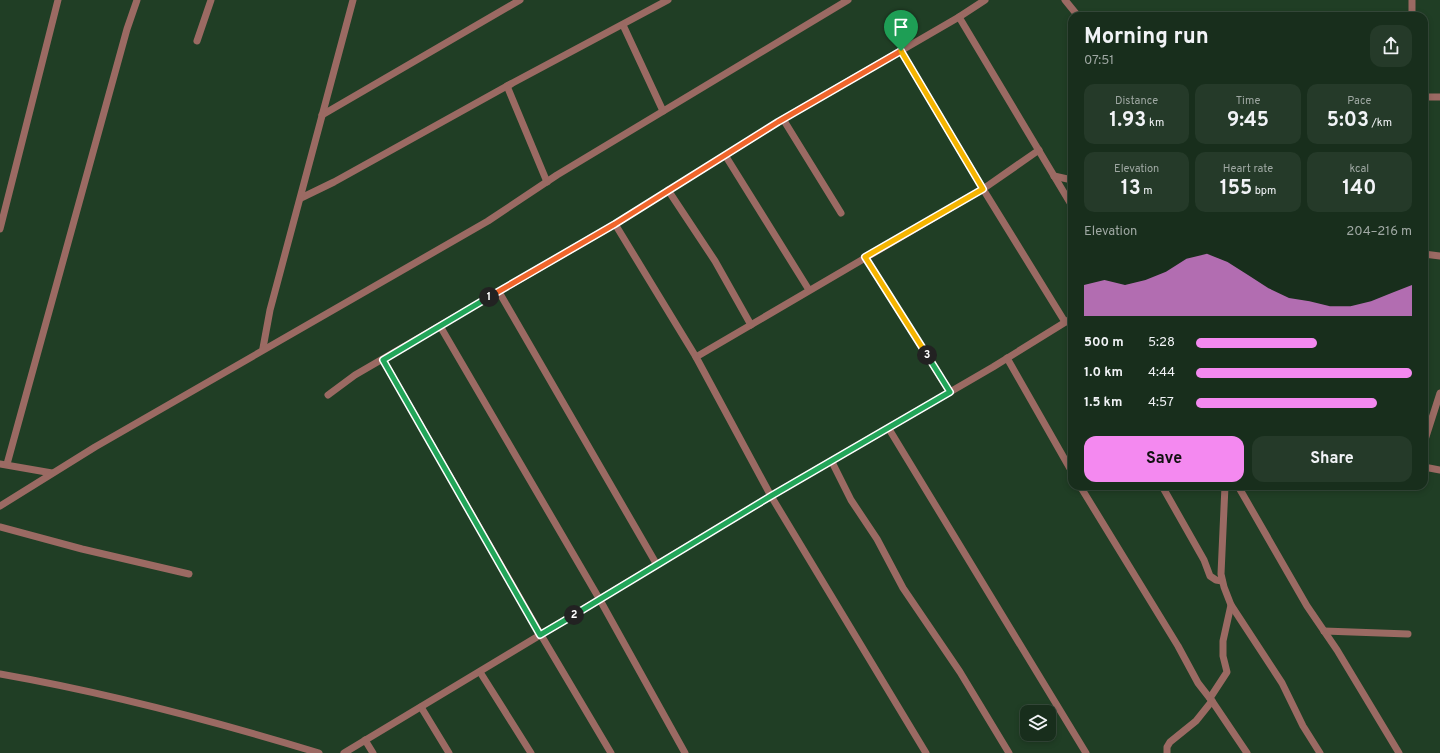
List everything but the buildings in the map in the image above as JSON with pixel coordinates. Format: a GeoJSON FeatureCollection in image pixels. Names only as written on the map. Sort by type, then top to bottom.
{"type":"FeatureCollection","features":[{"type":"Feature","properties":{"kind":"street"},"geometry":{"type":"LineString","coordinates":[[0,229],[58,0]]}},
{"type":"Feature","properties":{"kind":"street"},"geometry":{"type":"LineString","coordinates":[[52,474],[3,464],[127,28],[137,0]]}},
{"type":"Feature","properties":{"kind":"street"},"geometry":{"type":"LineString","coordinates":[[198,41],[211,0]]}},
{"type":"Feature","properties":{"kind":"street"},"geometry":{"type":"LineString","coordinates":[[263,348],[267,323],[353,0]]}},
{"type":"Feature","properties":{"kind":"street"},"geometry":{"type":"LineString","coordinates":[[322,115],[520,0]]}},
{"type":"Feature","properties":{"kind":"street"},"geometry":{"type":"LineString","coordinates":[[301,198],[334,182],[507,86],[668,0]]}},
{"type":"Feature","properties":{"kind":"street"},"geometry":{"type":"LineString","coordinates":[[507,86],[672,0]]}},
{"type":"Feature","properties":{"kind":"street"},"geometry":{"type":"LineString","coordinates":[[0,506],[263,348],[488,221],[547,182],[848,0]]}},
{"type":"Feature","properties":{"kind":"street"},"geometry":{"type":"LineString","coordinates":[[328,395],[355,376],[615,224],[782,119],[959,17],[985,0]]}},
{"type":"Feature","properties":{"kind":"street"},"geometry":{"type":"LineString","coordinates":[[1065,0],[1075,12]]}},
{"type":"Feature","properties":{"kind":"street"},"geometry":{"type":"LineString","coordinates":[[1412,0],[1412,12]]}},
{"type":"Feature","properties":{"kind":"street"},"geometry":{"type":"LineString","coordinates":[[959,17],[1068,199]]}},
{"type":"Feature","properties":{"kind":"street"},"geometry":{"type":"LineString","coordinates":[[623,25],[663,111]]}},
{"type":"Feature","properties":{"kind":"street"},"geometry":{"type":"LineString","coordinates":[[901,51],[983,189],[1065,322]]}},
{"type":"Feature","properties":{"kind":"street"},"geometry":{"type":"LineString","coordinates":[[507,86],[547,182]]}},
{"type":"Feature","properties":{"kind":"street"},"geometry":{"type":"LineString","coordinates":[[1428,97],[1440,97]]}},
{"type":"Feature","properties":{"kind":"street"},"geometry":{"type":"LineString","coordinates":[[782,119],[841,213]]}},
{"type":"Feature","properties":{"kind":"street"},"geometry":{"type":"LineString","coordinates":[[696,357],[983,189],[1039,150]]}},
{"type":"Feature","properties":{"kind":"street"},"geometry":{"type":"LineString","coordinates":[[724,155],[809,290]]}},
{"type":"Feature","properties":{"kind":"street"},"geometry":{"type":"LineString","coordinates":[[1054,176],[1068,179]]}},
{"type":"Feature","properties":{"kind":"street"},"geometry":{"type":"LineString","coordinates":[[668,190],[715,261],[751,324]]}},
{"type":"Feature","properties":{"kind":"street"},"geometry":{"type":"LineString","coordinates":[[615,224],[696,357],[771,496],[926,753]]}},
{"type":"Feature","properties":{"kind":"street"},"geometry":{"type":"LineString","coordinates":[[1428,254],[1440,256]]}},
{"type":"Feature","properties":{"kind":"street"},"geometry":{"type":"LineString","coordinates":[[865,257],[950,392]]}},
{"type":"Feature","properties":{"kind":"street"},"geometry":{"type":"LineString","coordinates":[[499,292],[657,565]]}},
{"type":"Feature","properties":{"kind":"street"},"geometry":{"type":"LineString","coordinates":[[344,753],[771,496],[889,429],[1068,320]]}},
{"type":"Feature","properties":{"kind":"street"},"geometry":{"type":"LineString","coordinates":[[440,326],[600,600],[685,753]]}},
{"type":"Feature","properties":{"kind":"street"},"geometry":{"type":"LineString","coordinates":[[1007,358],[1068,465]]}},
{"type":"Feature","properties":{"kind":"street"},"geometry":{"type":"LineString","coordinates":[[383,360],[540,635],[611,753]]}},
{"type":"Feature","properties":{"kind":"street"},"geometry":{"type":"LineString","coordinates":[[1428,430],[1440,393]]}},
{"type":"Feature","properties":{"kind":"street"},"geometry":{"type":"LineString","coordinates":[[889,429],[1086,753]]}},
{"type":"Feature","properties":{"kind":"street"},"geometry":{"type":"LineString","coordinates":[[832,462],[851,500],[877,540],[903,588],[960,672],[1010,753]]}},
{"type":"Feature","properties":{"kind":"street"},"geometry":{"type":"LineString","coordinates":[[1428,468],[1440,470]]}},
{"type":"Feature","properties":{"kind":"street"},"geometry":{"type":"LineString","coordinates":[[1082,490],[1178,646],[1198,684],[1211,700],[1247,753]]}},
{"type":"Feature","properties":{"kind":"street"},"geometry":{"type":"LineString","coordinates":[[1164,490],[1204,560],[1210,576],[1216,580],[1222,581]]}},
{"type":"Feature","properties":{"kind":"street"},"geometry":{"type":"LineString","coordinates":[[1225,490],[1222,581],[1231,605],[1282,684],[1303,726],[1320,753]]}},
{"type":"Feature","properties":{"kind":"street"},"geometry":{"type":"LineString","coordinates":[[1240,490],[1324,631],[1399,753]]}},
{"type":"Feature","properties":{"kind":"street"},"geometry":{"type":"LineString","coordinates":[[0,527],[82,549],[189,574]]}},
{"type":"Feature","properties":{"kind":"street"},"geometry":{"type":"LineString","coordinates":[[1167,753],[1167,747],[1170,742],[1196,721],[1211,700],[1214,688],[1226,675],[1223,641],[1231,605]]}},
{"type":"Feature","properties":{"kind":"street"},"geometry":{"type":"LineString","coordinates":[[1324,631],[1408,634]]}},
{"type":"Feature","properties":{"kind":"street"},"geometry":{"type":"LineString","coordinates":[[480,672],[531,753]]}},
{"type":"Feature","properties":{"kind":"street"},"geometry":{"type":"LineString","coordinates":[[0,674],[41,681],[229,725],[319,753]]}},
{"type":"Feature","properties":{"kind":"street"},"geometry":{"type":"LineString","coordinates":[[421,707],[449,753]]}},
{"type":"Feature","properties":{"kind":"street"},"geometry":{"type":"LineString","coordinates":[[365,740],[372,753]]}},
{"type":"Feature","properties":{"kind":"route"},"geometry":{"type":"LineString","coordinates":[[901,51],[983,189],[865,257],[950,392],[877,436],[771,496],[540,635],[383,360],[615,224],[778,122],[901,51]]}}]}
